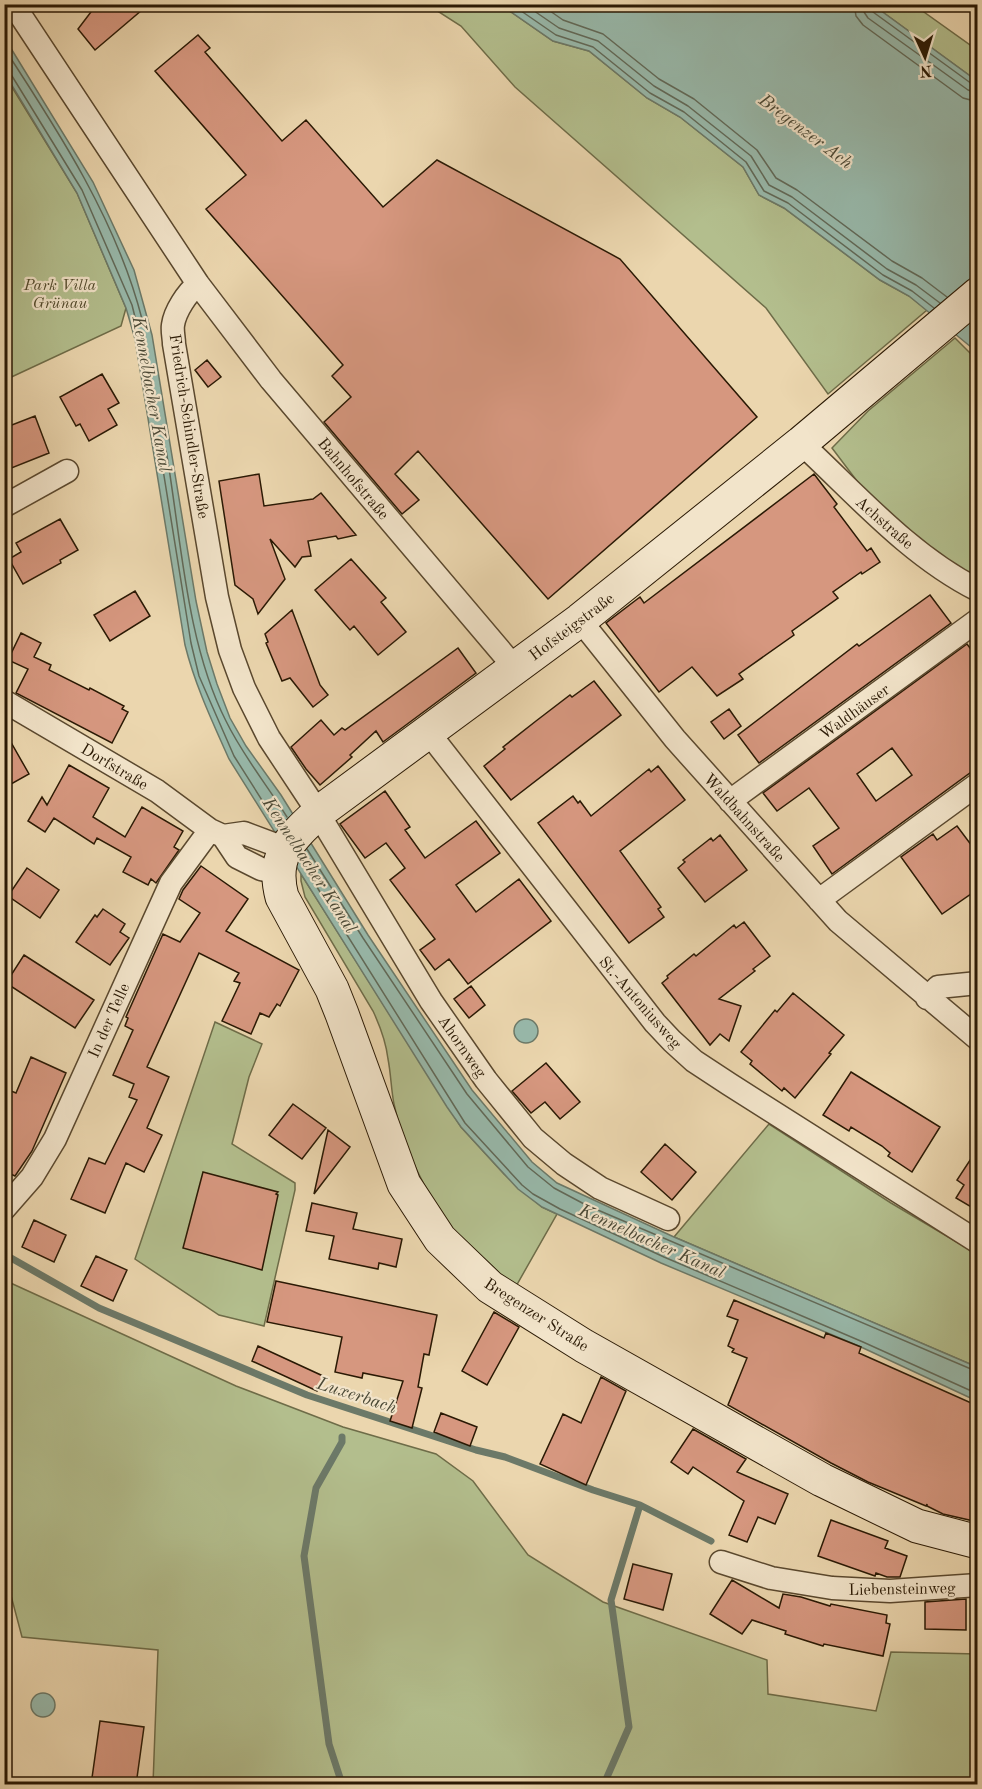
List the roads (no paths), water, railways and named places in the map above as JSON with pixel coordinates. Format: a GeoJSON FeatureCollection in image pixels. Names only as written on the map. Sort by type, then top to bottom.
{"type":"FeatureCollection","features":[{"type":"Feature","properties":{"kind":"main road","name":"Hofsteigstraße"},"geometry":{"type":"LineString","coordinates":[[281,862],[293,837],[318,813],[580,620],[801,443],[978,294]]}},
{"type":"Feature","properties":{"kind":"main road","name":"Bregenzer Straße"},"geometry":{"type":"LineString","coordinates":[[281,862],[278,884],[282,897],[332,989],[404,1184],[440,1239],[490,1287],[584,1346],[822,1480],[917,1526],[978,1542]]}},
{"type":"Feature","properties":{"kind":"street"},"geometry":{"type":"LineString","coordinates":[[13,4],[198,284]]}},
{"type":"Feature","properties":{"kind":"street","name":"Bahnhofstraße"},"geometry":{"type":"LineString","coordinates":[[198,284],[272,380],[515,668]]}},
{"type":"Feature","properties":{"kind":"street","name":"Friedrich-Schindler-Straße"},"geometry":{"type":"LineString","coordinates":[[198,284],[190,290],[177,312],[173,325],[174,344],[217,597],[230,650],[244,688],[269,738],[318,813]]}},
{"type":"Feature","properties":{"kind":"street","name":"Achstraße"},"geometry":{"type":"LineString","coordinates":[[801,443],[900,536],[961,582],[978,590]]}},
{"type":"Feature","properties":{"kind":"street"},"geometry":{"type":"LineString","coordinates":[[4,506],[67,471]]}},
{"type":"Feature","properties":{"kind":"street","name":"Waldbahnstraße"},"geometry":{"type":"LineString","coordinates":[[580,620],[675,740],[838,921],[978,1039]]}},
{"type":"Feature","properties":{"kind":"street","name":"Waldhäuser"},"geometry":{"type":"LineString","coordinates":[[730,801],[978,620]]}},
{"type":"Feature","properties":{"kind":"street","name":"Dorfstraße"},"geometry":{"type":"LineString","coordinates":[[4,701],[157,791],[217,833]]}},
{"type":"Feature","properties":{"kind":"street","name":"St.-Antoniusweg"},"geometry":{"type":"LineString","coordinates":[[428,732],[602,957],[672,1041],[694,1060],[729,1084],[978,1242]]}},
{"type":"Feature","properties":{"kind":"street"},"geometry":{"type":"LineString","coordinates":[[819,900],[978,784]]}},
{"type":"Feature","properties":{"kind":"street","name":"Ahornweg"},"geometry":{"type":"LineString","coordinates":[[318,813],[431,1001],[486,1080],[533,1138],[564,1164],[600,1188],[669,1219]]}},
{"type":"Feature","properties":{"kind":"street"},"geometry":{"type":"LineString","coordinates":[[217,833],[244,833],[281,862]]}},
{"type":"Feature","properties":{"kind":"street","name":"In der Telle"},"geometry":{"type":"LineString","coordinates":[[4,1209],[32,1177],[55,1139],[171,883],[217,833]]}},
{"type":"Feature","properties":{"kind":"street"},"geometry":{"type":"LineString","coordinates":[[927,998],[938,987],[978,983]]}},
{"type":"Feature","properties":{"kind":"street","name":"Liebensteinweg"},"geometry":{"type":"LineString","coordinates":[[721,1562],[771,1578],[832,1588],[890,1591],[978,1585]]}},
{"type":"Feature","properties":{"kind":"water","name":"Bregenzer Ach"},"geometry":{"type":"Polygon","coordinates":[[[501,5],[873,5],[977,81],[977,352],[909,296],[880,280],[784,208],[759,195],[743,167],[680,117],[647,98],[589,51],[553,41],[501,5]]]}},
{"type":"Feature","properties":{"kind":"water","name":"Kennelbacher Kanal"},"geometry":{"type":"Polygon","coordinates":[[[4,37],[93,182],[134,270],[152,335],[196,601],[207,652],[230,718],[368,935],[472,1090],[532,1162],[557,1183],[674,1237],[977,1367],[977,1401],[861,1347],[661,1263],[542,1207],[518,1189],[461,1127],[229,759],[210,717],[185,645],[135,339],[126,308],[77,193],[5,74],[4,37]]]}},
{"type":"Feature","properties":{"kind":"water"},"geometry":{"type":"Polygon","coordinates":[[[526,1019],[535,1022],[538,1031],[535,1040],[526,1043],[517,1040],[514,1031],[517,1022],[526,1019]]]}},
{"type":"Feature","properties":{"kind":"water"},"geometry":{"type":"Polygon","coordinates":[[[43,1693],[52,1696],[55,1705],[52,1714],[43,1717],[34,1714],[31,1705],[34,1696],[43,1693]]]}},
{"type":"Feature","properties":{"kind":"waterway","name":"Luxerbach"},"geometry":{"type":"LineString","coordinates":[[4,1254],[99,1308],[307,1395],[476,1450],[505,1457],[640,1505],[711,1541]]}},
{"type":"Feature","properties":{"kind":"waterway"},"geometry":{"type":"LineString","coordinates":[[342,1437],[342,1442],[316,1488],[304,1556],[329,1744],[342,1784]]}},
{"type":"Feature","properties":{"kind":"waterway"},"geometry":{"type":"LineString","coordinates":[[604,1784],[629,1727],[611,1600],[640,1505]]}},
{"type":"Feature","properties":{"kind":"park label","name":"Park Villa Grünau"},"geometry":{"type":"Point","coordinates":[60,293]}}]}
